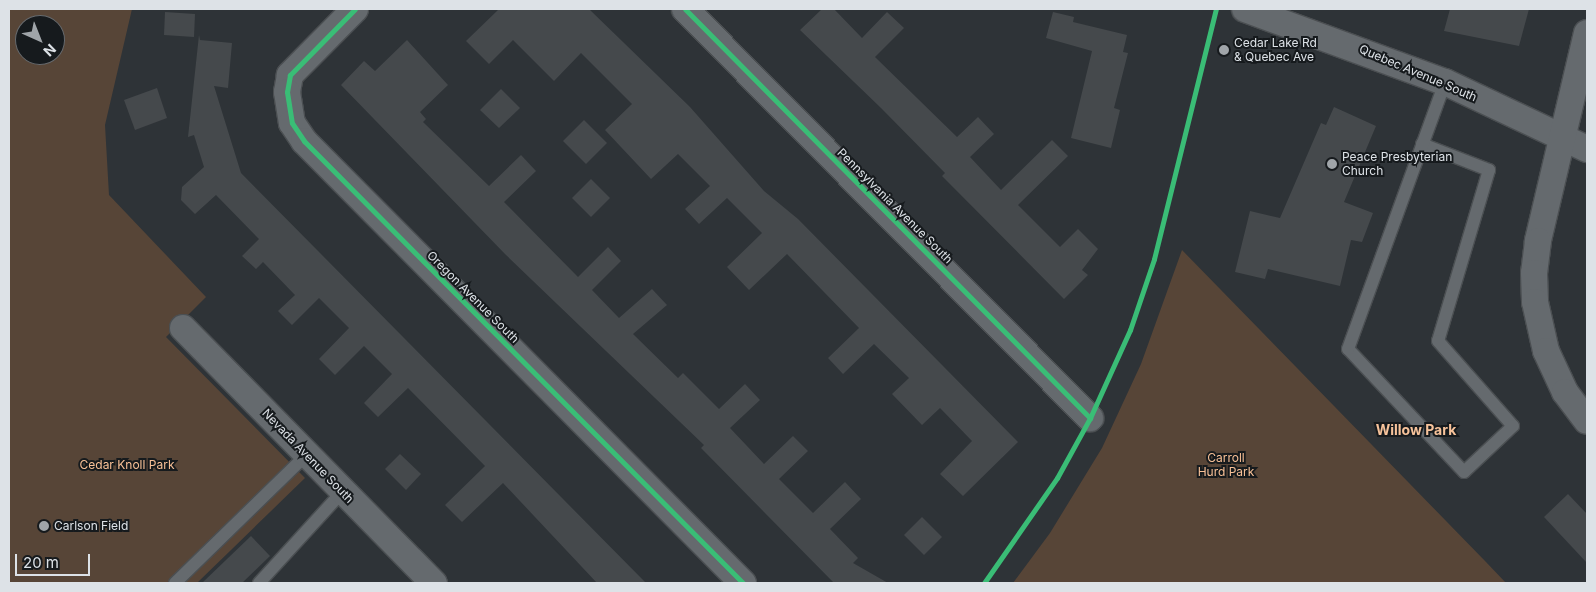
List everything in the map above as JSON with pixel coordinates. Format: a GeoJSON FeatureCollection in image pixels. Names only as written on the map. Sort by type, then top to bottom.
{"type":"FeatureCollection","features":[{"type":"Feature","properties":{"kind":"street","name":"Oregon Avenue South"},"geometry":{"type":"LineString","coordinates":[[355,9],[290,75],[288,110],[300,135],[743,583]]}},
{"type":"Feature","properties":{"kind":"street","name":"Pennsylvania Avenue South"},"geometry":{"type":"LineString","coordinates":[[686,9],[1090,418]]}},
{"type":"Feature","properties":{"kind":"street","name":"Quebec Avenue South"},"geometry":{"type":"LineString","coordinates":[[1245,9],[1445,82],[1587,149]]}},
{"type":"Feature","properties":{"kind":"street"},"geometry":{"type":"LineString","coordinates":[[1587,33],[1538,241],[1535,302],[1554,370],[1587,421]]}},
{"type":"Feature","properties":{"kind":"street","name":"Nevada Avenue South"},"geometry":{"type":"LineString","coordinates":[[183,328],[342,492],[434,583]]}},
{"type":"Feature","properties":{"kind":"lane"},"geometry":{"type":"LineString","coordinates":[[1422,144],[1489,170],[1438,341],[1513,426],[1464,472],[1348,349],[1422,144],[1445,82]]}},
{"type":"Feature","properties":{"kind":"lane"},"geometry":{"type":"LineString","coordinates":[[175,583],[306,454]]}},
{"type":"Feature","properties":{"kind":"lane"},"geometry":{"type":"LineString","coordinates":[[259,583],[342,492]]}},
{"type":"Feature","properties":{"kind":"green space","name":"Cedar Knoll Park"},"geometry":{"type":"Polygon","coordinates":[[[9,9],[132,9],[105,125],[109,195],[206,297],[166,337],[305,478],[197,583],[9,583],[9,9]]]}},
{"type":"Feature","properties":{"kind":"green space","name":"Carroll Hurd Park"},"geometry":{"type":"Polygon","coordinates":[[[1182,250],[1506,583],[1013,583],[1050,533],[1102,448],[1141,364],[1182,250]]]}},
{"type":"Feature","properties":{"kind":"building"},"geometry":{"type":"Polygon","coordinates":[[[499,9],[589,9],[690,107],[764,191],[798,219],[1018,442],[963,496],[940,474],[972,441],[940,408],[922,425],[892,394],[909,378],[874,344],[843,374],[828,358],[859,328],[787,254],[749,290],[727,267],[762,233],[727,198],[699,224],[685,209],[710,186],[678,154],[651,179],[605,130],[632,104],[581,53],[554,81],[513,40],[489,64],[466,41],[499,9]]]}},
{"type":"Feature","properties":{"kind":"building"},"geometry":{"type":"Polygon","coordinates":[[[822,9],[834,9],[862,38],[887,12],[904,28],[875,57],[957,137],[978,117],[994,134],[970,157],[1001,190],[1052,140],[1068,156],[1018,205],[1060,247],[1078,229],[1098,249],[1082,270],[1088,275],[1064,299],[942,176],[945,173],[800,30],[822,9]]]}},
{"type":"Feature","properties":{"kind":"building"},"geometry":{"type":"Polygon","coordinates":[[[1450,9],[1529,9],[1519,46],[1444,31],[1450,9]]]}},
{"type":"Feature","properties":{"kind":"building"},"geometry":{"type":"Polygon","coordinates":[[[165,12],[195,14],[194,37],[164,35],[165,12]]]}},
{"type":"Feature","properties":{"kind":"building"},"geometry":{"type":"Polygon","coordinates":[[[1053,12],[1074,17],[1073,22],[1127,35],[1123,52],[1128,53],[1114,108],[1120,110],[1111,148],[1071,138],[1092,51],[1046,38],[1053,12]]]}},
{"type":"Feature","properties":{"kind":"building"},"geometry":{"type":"Polygon","coordinates":[[[199,35],[200,40],[232,43],[228,88],[214,86],[241,173],[646,583],[597,583],[503,483],[462,522],[445,505],[485,466],[408,388],[378,417],[364,403],[392,374],[364,346],[335,375],[319,359],[349,328],[319,298],[292,325],[278,311],[295,295],[263,262],[256,269],[242,256],[259,239],[216,195],[195,214],[181,200],[182,187],[204,167],[194,135],[188,137],[199,35]]]}},
{"type":"Feature","properties":{"kind":"building"},"geometry":{"type":"Polygon","coordinates":[[[407,40],[448,85],[420,112],[426,119],[423,122],[489,186],[521,155],[536,171],[504,202],[578,277],[608,247],[621,261],[592,290],[619,318],[652,289],[667,305],[633,334],[678,378],[683,373],[719,409],[745,384],[760,400],[730,428],[764,464],[793,436],[808,451],[779,479],[813,513],[845,482],[861,499],[830,529],[858,558],[853,563],[888,583],[834,583],[701,448],[704,445],[505,254],[341,85],[364,61],[375,71],[407,40]]]}},
{"type":"Feature","properties":{"kind":"building"},"geometry":{"type":"Polygon","coordinates":[[[157,88],[167,118],[135,130],[124,100],[157,88]]]}},
{"type":"Feature","properties":{"kind":"building"},"geometry":{"type":"Polygon","coordinates":[[[501,89],[520,108],[499,128],[480,110],[501,89]]]}},
{"type":"Feature","properties":{"kind":"building","name":"Peace Presbyterian Church"},"geometry":{"type":"Polygon","coordinates":[[[1334,107],[1376,126],[1344,202],[1373,213],[1362,242],[1351,240],[1340,286],[1268,269],[1265,279],[1235,272],[1250,211],[1280,218],[1321,123],[1326,125],[1334,107]]]}},
{"type":"Feature","properties":{"kind":"building"},"geometry":{"type":"Polygon","coordinates":[[[584,120],[607,143],[586,164],[563,141],[584,120]]]}},
{"type":"Feature","properties":{"kind":"building"},"geometry":{"type":"Polygon","coordinates":[[[591,179],[610,198],[591,217],[572,198],[591,179]]]}},
{"type":"Feature","properties":{"kind":"building"},"geometry":{"type":"Polygon","coordinates":[[[400,454],[421,474],[406,490],[385,469],[400,454]]]}},
{"type":"Feature","properties":{"kind":"building"},"geometry":{"type":"Polygon","coordinates":[[[1568,494],[1587,514],[1587,563],[1544,517],[1568,494]]]}},
{"type":"Feature","properties":{"kind":"building"},"geometry":{"type":"Polygon","coordinates":[[[922,517],[942,537],[924,555],[904,535],[922,517]]]}},
{"type":"Feature","properties":{"kind":"building"},"geometry":{"type":"Polygon","coordinates":[[[251,536],[270,556],[242,583],[202,583],[251,536]]]}},
{"type":"Feature","properties":{"kind":"cycle path"},"geometry":{"type":"LineString","coordinates":[[355,9],[290,75],[287,92],[292,123],[304,141],[743,583]]}},
{"type":"Feature","properties":{"kind":"cycle path"},"geometry":{"type":"LineString","coordinates":[[685,9],[1090,418]]}},
{"type":"Feature","properties":{"kind":"cycle path"},"geometry":{"type":"LineString","coordinates":[[984,583],[1057,478],[1090,418],[1130,330],[1154,259],[1216,9]]}},
{"type":"Feature","properties":{"kind":"place","name":"Cedar Lake Rd & Quebec Ave"},"geometry":{"type":"Point","coordinates":[1224,50]}},
{"type":"Feature","properties":{"kind":"place","name":"Peace Presbyterian Church"},"geometry":{"type":"Point","coordinates":[1332,164]}},
{"type":"Feature","properties":{"kind":"place","name":"Carlson Field"},"geometry":{"type":"Point","coordinates":[44,526]}},
{"type":"Feature","properties":{"kind":"district","name":"Willow Park"},"geometry":{"type":"Point","coordinates":[1416,430]}}]}
